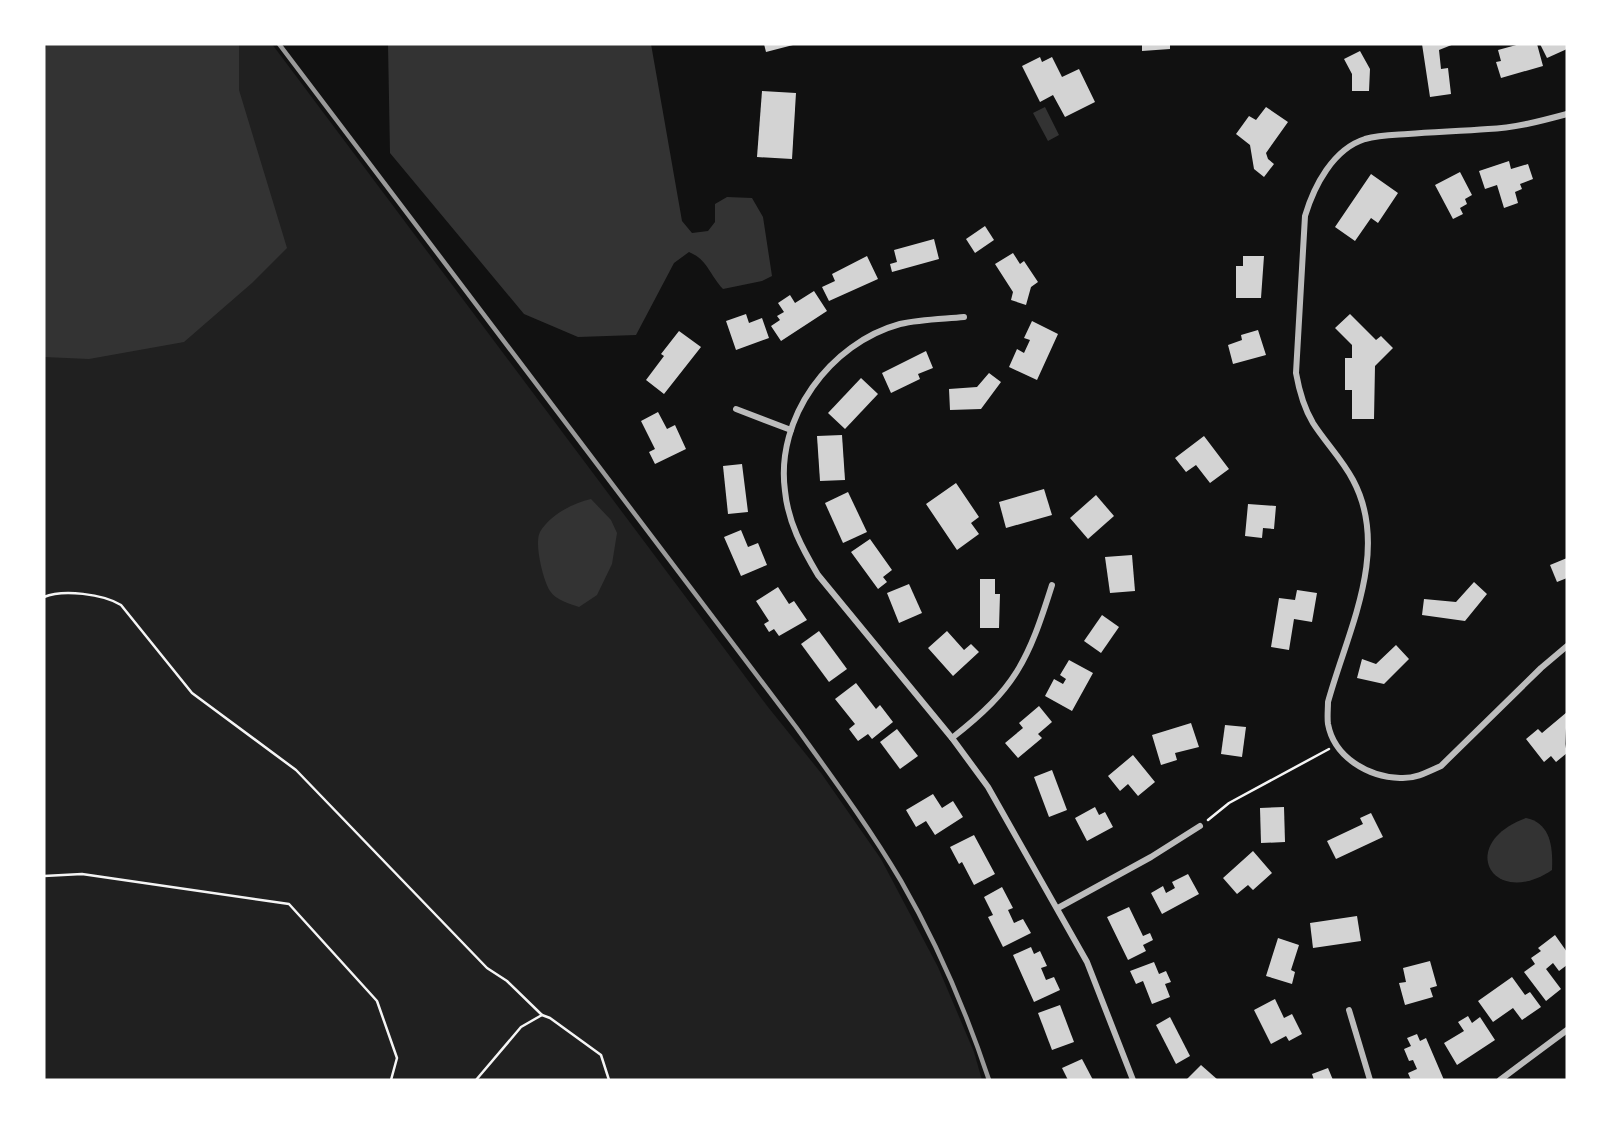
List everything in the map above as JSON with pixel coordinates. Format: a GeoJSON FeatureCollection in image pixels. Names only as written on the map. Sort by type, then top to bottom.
{"type":"FeatureCollection","features":[{"type":"Feature","properties":{"kind":"street"},"geometry":{"type":"LineString","coordinates":[[1567,114],[1532,124],[1492,129],[1364,139],[1343,152],[1325,171],[1312,192],[1305,216],[1296,373],[1300,393],[1312,421],[1354,481],[1364,510],[1368,541],[1367,571],[1328,702],[1328,723],[1334,743],[1353,762],[1381,775],[1402,778],[1422,775],[1441,766],[1567,646]]}},
{"type":"Feature","properties":{"kind":"street"},"geometry":{"type":"LineString","coordinates":[[964,317],[900,324],[871,336],[845,352],[822,374],[804,400],[791,430],[785,458],[784,489],[790,520],[818,575],[952,738],[988,788],[1087,962],[1133,1080]]}},
{"type":"Feature","properties":{"kind":"street"},"geometry":{"type":"LineString","coordinates":[[736,409],[791,430]]}},
{"type":"Feature","properties":{"kind":"street"},"geometry":{"type":"LineString","coordinates":[[952,738],[992,705],[1014,679],[1031,649],[1052,585]]}},
{"type":"Feature","properties":{"kind":"street"},"geometry":{"type":"LineString","coordinates":[[1058,908],[1151,857],[1200,826]]}},
{"type":"Feature","properties":{"kind":"street"},"geometry":{"type":"LineString","coordinates":[[1349,1010],[1370,1080]]}},
{"type":"Feature","properties":{"kind":"street"},"geometry":{"type":"LineString","coordinates":[[1500,1080],[1567,1030]]}},
{"type":"Feature","properties":{"kind":"path"},"geometry":{"type":"LineString","coordinates":[[44,597],[56,592],[69,593],[110,598],[121,605],[192,693],[296,770],[487,968],[507,981],[542,1015],[601,1055],[609,1080]]}},
{"type":"Feature","properties":{"kind":"path"},"geometry":{"type":"LineString","coordinates":[[1200,826],[1229,803],[1328,750],[1334,743]]}},
{"type":"Feature","properties":{"kind":"path"},"geometry":{"type":"LineString","coordinates":[[44,876],[82,874],[289,904],[377,1001],[397,1058],[391,1080]]}},
{"type":"Feature","properties":{"kind":"path"},"geometry":{"type":"LineString","coordinates":[[476,1080],[521,1027],[542,1015]]}},
{"type":"Feature","properties":{"kind":"shaded area"},"geometry":{"type":"Polygon","coordinates":[[[44,44],[272,44],[768,707],[821,773],[881,859],[938,967],[974,1052],[982,1080],[44,1080],[44,44]]]}},
{"type":"Feature","properties":{"kind":"shaded area"},"geometry":{"type":"Polygon","coordinates":[[[47,44],[239,44],[239,90],[287,248],[252,283],[184,342],[89,359],[44,357],[44,54],[47,44]]]}},
{"type":"Feature","properties":{"kind":"shaded area"},"geometry":{"type":"Polygon","coordinates":[[[388,44],[651,44],[682,221],[692,233],[708,231],[715,222],[715,204],[727,197],[752,198],[763,217],[772,276],[762,281],[723,289],[704,263],[689,252],[674,263],[636,335],[578,337],[524,314],[390,153],[388,44]]]}},
{"type":"Feature","properties":{"kind":"shaded area"},"geometry":{"type":"Polygon","coordinates":[[[1045,107],[1059,135],[1048,141],[1033,113],[1045,107]]]}},
{"type":"Feature","properties":{"kind":"shaded area"},"geometry":{"type":"Polygon","coordinates":[[[591,499],[611,520],[617,533],[612,564],[597,595],[579,607],[559,599],[550,591],[540,562],[538,537],[544,526],[556,515],[577,503],[591,499]]]}},
{"type":"Feature","properties":{"kind":"shaded area"},"geometry":{"type":"Polygon","coordinates":[[[1526,818],[1541,825],[1549,838],[1552,870],[1531,880],[1513,882],[1499,878],[1490,869],[1487,856],[1492,843],[1504,829],[1526,818]]]}},
{"type":"Feature","properties":{"kind":"building"},"geometry":{"type":"Polygon","coordinates":[[[764,44],[793,44],[793,45],[766,52],[764,44]]]}},
{"type":"Feature","properties":{"kind":"building"},"geometry":{"type":"Polygon","coordinates":[[[1142,44],[1170,44],[1170,49],[1142,51],[1142,44]]]}},
{"type":"Feature","properties":{"kind":"building"},"geometry":{"type":"Polygon","coordinates":[[[1422,44],[1454,44],[1439,50],[1441,69],[1448,68],[1451,94],[1430,97],[1422,44]]]}},
{"type":"Feature","properties":{"kind":"building"},"geometry":{"type":"Polygon","coordinates":[[[1520,44],[1537,44],[1543,66],[1501,78],[1496,62],[1501,61],[1498,50],[1520,44]]]}},
{"type":"Feature","properties":{"kind":"building"},"geometry":{"type":"Polygon","coordinates":[[[1540,44],[1566,44],[1567,49],[1547,58],[1540,44]]]}},
{"type":"Feature","properties":{"kind":"building"},"geometry":{"type":"Polygon","coordinates":[[[1360,51],[1370,69],[1369,91],[1352,91],[1352,74],[1344,59],[1360,51]]]}},
{"type":"Feature","properties":{"kind":"building"},"geometry":{"type":"Polygon","coordinates":[[[1040,57],[1042,62],[1052,57],[1062,77],[1079,69],[1095,102],[1065,117],[1053,95],[1040,102],[1022,66],[1040,57]]]}},
{"type":"Feature","properties":{"kind":"building"},"geometry":{"type":"Polygon","coordinates":[[[762,91],[796,93],[792,159],[757,157],[762,91]]]}},
{"type":"Feature","properties":{"kind":"building"},"geometry":{"type":"Polygon","coordinates":[[[1266,107],[1288,122],[1266,153],[1274,164],[1264,177],[1254,169],[1250,145],[1236,134],[1249,116],[1256,120],[1266,107]]]}},
{"type":"Feature","properties":{"kind":"building"},"geometry":{"type":"Polygon","coordinates":[[[1509,161],[1511,169],[1528,164],[1533,179],[1520,184],[1522,189],[1515,192],[1518,203],[1504,208],[1497,185],[1485,189],[1479,171],[1509,161]]]}},
{"type":"Feature","properties":{"kind":"building"},"geometry":{"type":"Polygon","coordinates":[[[1460,172],[1472,195],[1465,199],[1467,204],[1460,208],[1463,214],[1453,219],[1435,185],[1460,172]]]}},
{"type":"Feature","properties":{"kind":"building"},"geometry":{"type":"Polygon","coordinates":[[[1371,174],[1398,193],[1378,223],[1371,218],[1355,241],[1335,227],[1371,174]]]}},
{"type":"Feature","properties":{"kind":"building"},"geometry":{"type":"Polygon","coordinates":[[[985,226],[994,240],[975,253],[966,239],[985,226]]]}},
{"type":"Feature","properties":{"kind":"building"},"geometry":{"type":"Polygon","coordinates":[[[934,239],[939,259],[892,272],[890,264],[897,262],[894,250],[934,239]]]}},
{"type":"Feature","properties":{"kind":"building"},"geometry":{"type":"Polygon","coordinates":[[[1013,253],[1020,264],[1024,261],[1038,282],[1031,287],[1026,305],[1011,300],[1013,292],[995,264],[1013,253]]]}},
{"type":"Feature","properties":{"kind":"building"},"geometry":{"type":"Polygon","coordinates":[[[867,256],[878,279],[829,301],[822,287],[835,281],[832,274],[867,256]]]}},
{"type":"Feature","properties":{"kind":"building"},"geometry":{"type":"Polygon","coordinates":[[[1243,256],[1264,256],[1261,298],[1236,298],[1236,266],[1243,266],[1243,256]]]}},
{"type":"Feature","properties":{"kind":"building"},"geometry":{"type":"Polygon","coordinates":[[[814,291],[827,311],[781,341],[771,326],[780,320],[777,316],[784,312],[778,303],[790,295],[795,303],[814,291]]]}},
{"type":"Feature","properties":{"kind":"building"},"geometry":{"type":"Polygon","coordinates":[[[746,314],[749,323],[762,318],[769,338],[736,350],[726,321],[746,314]]]}},
{"type":"Feature","properties":{"kind":"building"},"geometry":{"type":"Polygon","coordinates":[[[1350,314],[1376,340],[1381,336],[1393,348],[1375,366],[1374,419],[1352,419],[1352,390],[1345,390],[1345,358],[1352,358],[1352,345],[1335,328],[1350,314]]]}},
{"type":"Feature","properties":{"kind":"building"},"geometry":{"type":"Polygon","coordinates":[[[1032,321],[1058,334],[1037,380],[1009,367],[1017,349],[1024,353],[1030,340],[1024,338],[1032,321]]]}},
{"type":"Feature","properties":{"kind":"building"},"geometry":{"type":"Polygon","coordinates":[[[1258,330],[1266,355],[1233,364],[1228,345],[1242,340],[1241,335],[1258,330]]]}},
{"type":"Feature","properties":{"kind":"building"},"geometry":{"type":"Polygon","coordinates":[[[679,331],[701,347],[664,394],[646,380],[679,331]]]}},
{"type":"Feature","properties":{"kind":"building"},"geometry":{"type":"Polygon","coordinates":[[[926,351],[933,368],[918,374],[920,379],[891,393],[882,373],[926,351]]]}},
{"type":"Feature","properties":{"kind":"building"},"geometry":{"type":"Polygon","coordinates":[[[989,373],[1001,382],[981,409],[950,410],[949,389],[977,387],[989,373]]]}},
{"type":"Feature","properties":{"kind":"building"},"geometry":{"type":"Polygon","coordinates":[[[861,378],[878,394],[845,429],[828,413],[861,378]]]}},
{"type":"Feature","properties":{"kind":"building"},"geometry":{"type":"Polygon","coordinates":[[[658,412],[667,429],[675,425],[686,449],[655,464],[649,452],[655,449],[641,421],[658,412]]]}},
{"type":"Feature","properties":{"kind":"building"},"geometry":{"type":"Polygon","coordinates":[[[842,435],[845,480],[820,481],[817,436],[842,435]]]}},
{"type":"Feature","properties":{"kind":"building"},"geometry":{"type":"Polygon","coordinates":[[[1204,436],[1229,469],[1210,483],[1196,465],[1186,472],[1175,458],[1204,436]]]}},
{"type":"Feature","properties":{"kind":"building"},"geometry":{"type":"Polygon","coordinates":[[[742,464],[748,512],[728,514],[723,466],[742,464]]]}},
{"type":"Feature","properties":{"kind":"building"},"geometry":{"type":"Polygon","coordinates":[[[956,483],[979,517],[971,523],[979,534],[957,550],[926,504],[956,483]]]}},
{"type":"Feature","properties":{"kind":"building"},"geometry":{"type":"Polygon","coordinates":[[[1044,489],[1052,515],[1006,528],[999,502],[1044,489]]]}},
{"type":"Feature","properties":{"kind":"building"},"geometry":{"type":"Polygon","coordinates":[[[848,492],[867,532],[843,543],[825,503],[848,492]]]}},
{"type":"Feature","properties":{"kind":"building"},"geometry":{"type":"Polygon","coordinates":[[[1096,495],[1114,516],[1088,539],[1070,518],[1096,495]]]}},
{"type":"Feature","properties":{"kind":"building"},"geometry":{"type":"Polygon","coordinates":[[[1248,504],[1276,506],[1274,529],[1263,528],[1262,538],[1245,536],[1248,504]]]}},
{"type":"Feature","properties":{"kind":"building"},"geometry":{"type":"Polygon","coordinates":[[[741,530],[748,547],[758,543],[767,565],[741,576],[724,537],[741,530]]]}},
{"type":"Feature","properties":{"kind":"building"},"geometry":{"type":"Polygon","coordinates":[[[870,539],[892,570],[883,577],[887,582],[878,589],[851,552],[870,539]]]}},
{"type":"Feature","properties":{"kind":"building"},"geometry":{"type":"Polygon","coordinates":[[[1132,555],[1135,591],[1110,593],[1105,557],[1132,555]]]}},
{"type":"Feature","properties":{"kind":"building"},"geometry":{"type":"Polygon","coordinates":[[[1567,558],[1567,578],[1557,582],[1550,565],[1567,558]]]}},
{"type":"Feature","properties":{"kind":"building"},"geometry":{"type":"Polygon","coordinates":[[[980,579],[995,579],[995,594],[1000,594],[999,628],[980,628],[980,579]]]}},
{"type":"Feature","properties":{"kind":"building"},"geometry":{"type":"Polygon","coordinates":[[[1474,582],[1487,594],[1465,621],[1422,615],[1424,599],[1456,602],[1474,582]]]}},
{"type":"Feature","properties":{"kind":"building"},"geometry":{"type":"Polygon","coordinates":[[[909,584],[922,613],[899,623],[887,593],[909,584]]]}},
{"type":"Feature","properties":{"kind":"building"},"geometry":{"type":"Polygon","coordinates":[[[778,587],[789,604],[794,601],[807,620],[779,636],[774,629],[769,632],[764,624],[769,621],[756,601],[778,587]]]}},
{"type":"Feature","properties":{"kind":"building"},"geometry":{"type":"Polygon","coordinates":[[[1297,590],[1317,593],[1312,622],[1294,619],[1289,650],[1271,647],[1279,598],[1295,600],[1297,590]]]}},
{"type":"Feature","properties":{"kind":"building"},"geometry":{"type":"Polygon","coordinates":[[[1102,615],[1119,627],[1101,653],[1084,641],[1102,615]]]}},
{"type":"Feature","properties":{"kind":"building"},"geometry":{"type":"Polygon","coordinates":[[[819,631],[847,669],[829,682],[801,644],[819,631]]]}},
{"type":"Feature","properties":{"kind":"building"},"geometry":{"type":"Polygon","coordinates":[[[947,631],[964,650],[971,644],[979,652],[953,676],[928,648],[947,631]]]}},
{"type":"Feature","properties":{"kind":"building"},"geometry":{"type":"Polygon","coordinates":[[[1396,645],[1409,659],[1384,684],[1357,678],[1362,659],[1376,664],[1396,645]]]}},
{"type":"Feature","properties":{"kind":"building"},"geometry":{"type":"Polygon","coordinates":[[[1069,660],[1093,673],[1072,711],[1045,696],[1054,679],[1063,684],[1066,679],[1060,675],[1069,660]]]}},
{"type":"Feature","properties":{"kind":"building"},"geometry":{"type":"Polygon","coordinates":[[[856,683],[876,709],[880,705],[893,722],[872,739],[868,734],[858,741],[849,729],[855,724],[835,699],[856,683]]]}},
{"type":"Feature","properties":{"kind":"building"},"geometry":{"type":"Polygon","coordinates":[[[1039,706],[1052,722],[1038,734],[1042,738],[1018,758],[1005,743],[1023,728],[1019,723],[1039,706]]]}},
{"type":"Feature","properties":{"kind":"building"},"geometry":{"type":"Polygon","coordinates":[[[1567,712],[1567,753],[1556,762],[1551,756],[1544,762],[1526,739],[1538,729],[1542,733],[1567,712]]]}},
{"type":"Feature","properties":{"kind":"building"},"geometry":{"type":"Polygon","coordinates":[[[1191,723],[1199,747],[1175,753],[1177,760],[1161,765],[1152,735],[1191,723]]]}},
{"type":"Feature","properties":{"kind":"building"},"geometry":{"type":"Polygon","coordinates":[[[1225,725],[1246,727],[1242,757],[1221,754],[1225,725]]]}},
{"type":"Feature","properties":{"kind":"building"},"geometry":{"type":"Polygon","coordinates":[[[897,729],[918,756],[900,769],[880,742],[897,729]]]}},
{"type":"Feature","properties":{"kind":"building"},"geometry":{"type":"Polygon","coordinates":[[[1133,755],[1155,782],[1138,796],[1128,784],[1120,791],[1108,776],[1133,755]]]}},
{"type":"Feature","properties":{"kind":"building"},"geometry":{"type":"Polygon","coordinates":[[[1052,770],[1067,810],[1049,817],[1034,777],[1052,770]]]}},
{"type":"Feature","properties":{"kind":"building"},"geometry":{"type":"Polygon","coordinates":[[[933,794],[942,808],[953,801],[963,817],[935,835],[926,821],[916,827],[906,810],[933,794]]]}},
{"type":"Feature","properties":{"kind":"building"},"geometry":{"type":"Polygon","coordinates":[[[1095,807],[1099,815],[1105,812],[1113,827],[1087,841],[1075,818],[1095,807]]]}},
{"type":"Feature","properties":{"kind":"building"},"geometry":{"type":"Polygon","coordinates":[[[1284,807],[1285,842],[1261,843],[1260,808],[1284,807]]]}},
{"type":"Feature","properties":{"kind":"building"},"geometry":{"type":"Polygon","coordinates":[[[1371,813],[1383,837],[1336,859],[1327,841],[1363,824],[1360,818],[1371,813]]]}},
{"type":"Feature","properties":{"kind":"building"},"geometry":{"type":"Polygon","coordinates":[[[974,835],[995,874],[974,885],[962,862],[959,864],[950,847],[974,835]]]}},
{"type":"Feature","properties":{"kind":"building"},"geometry":{"type":"Polygon","coordinates":[[[1253,851],[1272,873],[1253,890],[1248,885],[1237,894],[1223,878],[1253,851]]]}},
{"type":"Feature","properties":{"kind":"building"},"geometry":{"type":"Polygon","coordinates":[[[1188,874],[1199,894],[1162,914],[1151,893],[1163,886],[1166,893],[1175,888],[1172,882],[1188,874]]]}},
{"type":"Feature","properties":{"kind":"building"},"geometry":{"type":"Polygon","coordinates":[[[1002,887],[1013,908],[1008,910],[1014,923],[1023,919],[1031,933],[1003,947],[988,917],[993,915],[984,897],[1002,887]]]}},
{"type":"Feature","properties":{"kind":"building"},"geometry":{"type":"Polygon","coordinates":[[[1129,907],[1143,936],[1150,933],[1153,940],[1143,945],[1146,951],[1128,960],[1107,917],[1129,907]]]}},
{"type":"Feature","properties":{"kind":"building"},"geometry":{"type":"Polygon","coordinates":[[[1357,916],[1361,941],[1313,948],[1310,923],[1357,916]]]}},
{"type":"Feature","properties":{"kind":"building"},"geometry":{"type":"Polygon","coordinates":[[[1555,935],[1567,952],[1567,965],[1559,971],[1553,963],[1546,969],[1561,989],[1546,1001],[1524,972],[1535,964],[1531,958],[1541,951],[1538,948],[1555,935]]]}},
{"type":"Feature","properties":{"kind":"building"},"geometry":{"type":"Polygon","coordinates":[[[1278,938],[1299,945],[1291,970],[1295,972],[1292,984],[1266,976],[1278,938]]]}},
{"type":"Feature","properties":{"kind":"building"},"geometry":{"type":"Polygon","coordinates":[[[1031,947],[1034,954],[1040,951],[1047,966],[1041,968],[1046,980],[1054,977],[1060,990],[1034,1002],[1013,955],[1031,947]]]}},
{"type":"Feature","properties":{"kind":"building"},"geometry":{"type":"Polygon","coordinates":[[[1430,961],[1437,986],[1430,988],[1433,997],[1405,1005],[1399,983],[1406,982],[1403,968],[1430,961]]]}},
{"type":"Feature","properties":{"kind":"building"},"geometry":{"type":"Polygon","coordinates":[[[1154,962],[1159,974],[1166,971],[1171,982],[1165,984],[1170,997],[1152,1004],[1143,981],[1136,984],[1130,971],[1154,962]]]}},
{"type":"Feature","properties":{"kind":"building"},"geometry":{"type":"Polygon","coordinates":[[[1512,977],[1525,995],[1530,992],[1541,1007],[1522,1020],[1513,1008],[1493,1022],[1478,1001],[1512,977]]]}},
{"type":"Feature","properties":{"kind":"building"},"geometry":{"type":"Polygon","coordinates":[[[1275,999],[1284,1018],[1292,1014],[1302,1034],[1289,1041],[1286,1036],[1271,1044],[1254,1010],[1275,999]]]}},
{"type":"Feature","properties":{"kind":"building"},"geometry":{"type":"Polygon","coordinates":[[[1060,1005],[1074,1042],[1052,1050],[1038,1013],[1060,1005]]]}},
{"type":"Feature","properties":{"kind":"building"},"geometry":{"type":"Polygon","coordinates":[[[1468,1016],[1472,1023],[1480,1017],[1495,1040],[1457,1065],[1444,1043],[1464,1031],[1458,1022],[1468,1016]]]}},
{"type":"Feature","properties":{"kind":"building"},"geometry":{"type":"Polygon","coordinates":[[[1170,1017],[1190,1056],[1176,1064],[1156,1025],[1170,1017]]]}},
{"type":"Feature","properties":{"kind":"building"},"geometry":{"type":"Polygon","coordinates":[[[1417,1034],[1420,1041],[1426,1038],[1444,1080],[1411,1080],[1408,1073],[1417,1069],[1413,1060],[1409,1061],[1404,1049],[1411,1046],[1407,1038],[1417,1034]]]}},
{"type":"Feature","properties":{"kind":"building"},"geometry":{"type":"Polygon","coordinates":[[[1082,1059],[1093,1080],[1068,1080],[1062,1068],[1082,1059]]]}},
{"type":"Feature","properties":{"kind":"building"},"geometry":{"type":"Polygon","coordinates":[[[1201,1065],[1218,1080],[1186,1080],[1201,1065]]]}},
{"type":"Feature","properties":{"kind":"building"},"geometry":{"type":"Polygon","coordinates":[[[1328,1068],[1333,1080],[1314,1080],[1312,1074],[1328,1068]]]}},
{"type":"Feature","properties":{"kind":"railway"},"geometry":{"type":"LineString","coordinates":[[279,44],[796,727],[863,822],[901,881],[927,929],[961,1004],[989,1080]]}}]}
